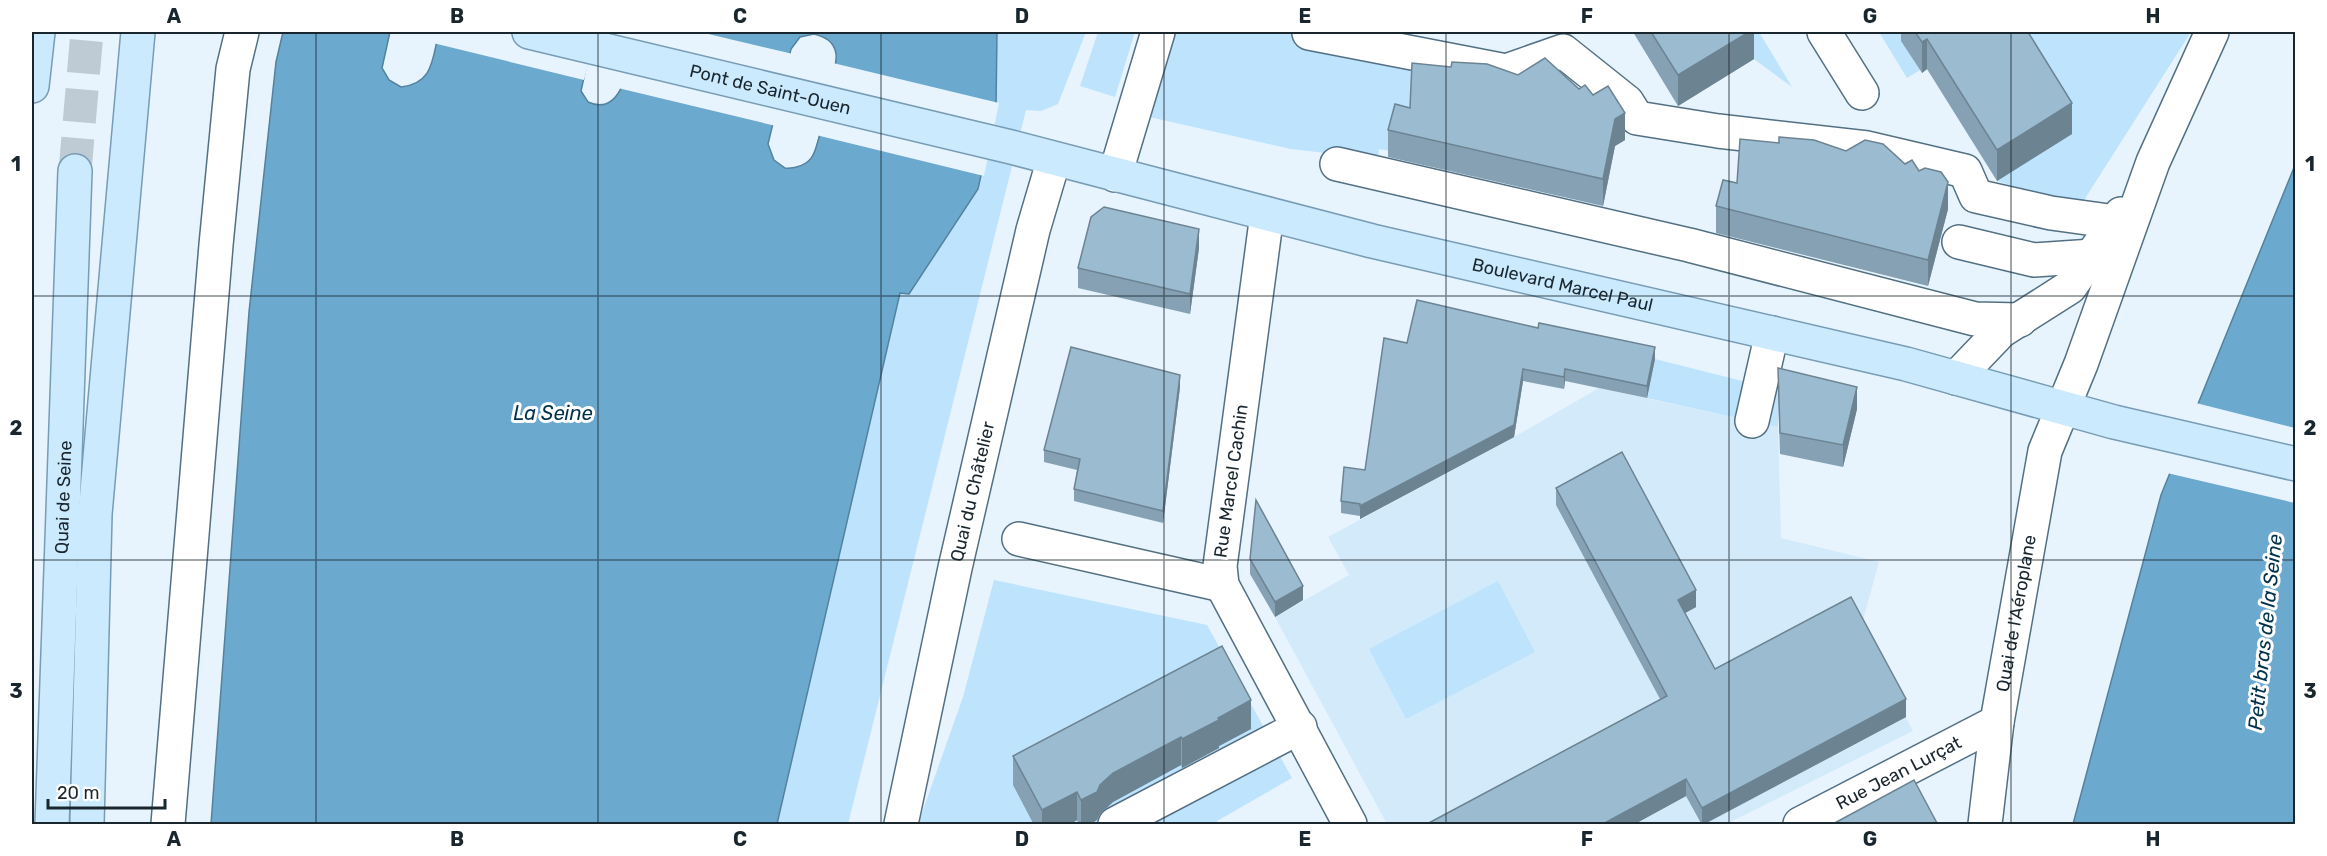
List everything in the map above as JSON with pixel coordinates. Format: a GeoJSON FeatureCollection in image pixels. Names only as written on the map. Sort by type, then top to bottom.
{"type":"FeatureCollection","features":[{"type":"Feature","properties":{"kind":"main road"},"geometry":{"type":"LineString","coordinates":[[32,86],[38,32]]}},
{"type":"Feature","properties":{"kind":"main road"},"geometry":{"type":"LineString","coordinates":[[87,825],[96,514],[138,32]]}},
{"type":"Feature","properties":{"kind":"main road","name":"Pont de Saint-Ouen"},"geometry":{"type":"LineString","coordinates":[[529,32],[1011,147]]}},
{"type":"Feature","properties":{"kind":"main road","name":"Boulevard Marcel Paul"},"geometry":{"type":"LineString","coordinates":[[1011,147],[1372,241],[1772,333],[1956,378],[2114,422],[2295,464]]}},
{"type":"Feature","properties":{"kind":"main road","name":"Quai de Seine"},"geometry":{"type":"LineString","coordinates":[[52,825],[75,171]]}},
{"type":"Feature","properties":{"kind":"street"},"geometry":{"type":"LineString","coordinates":[[168,825],[216,245],[233,69],[242,32]]}},
{"type":"Feature","properties":{"kind":"street"},"geometry":{"type":"LineString","coordinates":[[1115,175],[1158,32]]}},
{"type":"Feature","properties":{"kind":"street"},"geometry":{"type":"LineString","coordinates":[[1824,32],[1862,93]]}},
{"type":"Feature","properties":{"kind":"street"},"geometry":{"type":"LineString","coordinates":[[1956,378],[2001,331],[2054,300],[2070,287],[2116,222],[2153,162],[2212,32]]}},
{"type":"Feature","properties":{"kind":"street"},"geometry":{"type":"LineString","coordinates":[[1308,33],[1506,71],[1563,51],[1627,102],[1637,117],[1718,131],[1867,148],[1965,171],[1976,196],[2051,213],[2116,222]]}},
{"type":"Feature","properties":{"kind":"street","name":"Quai du Châtelier"},"geometry":{"type":"LineString","coordinates":[[901,825],[974,486],[1033,230],[1054,159]]}},
{"type":"Feature","properties":{"kind":"street","name":"Quai de l'Aéroplane"},"geometry":{"type":"LineString","coordinates":[[1985,825],[1997,722],[2045,450],[2153,162]]}},
{"type":"Feature","properties":{"kind":"street"},"geometry":{"type":"LineString","coordinates":[[1337,164],[1689,245],[1975,319],[2020,320]]}},
{"type":"Feature","properties":{"kind":"street","name":"Rue Marcel Cachin"},"geometry":{"type":"LineString","coordinates":[[1267,214],[1220,566],[1222,585],[1300,727],[1350,825]]}},
{"type":"Feature","properties":{"kind":"street"},"geometry":{"type":"LineString","coordinates":[[1959,242],[2034,260],[2092,256]]}},
{"type":"Feature","properties":{"kind":"street"},"geometry":{"type":"LineString","coordinates":[[2054,300],[2097,316]]}},
{"type":"Feature","properties":{"kind":"street"},"geometry":{"type":"LineString","coordinates":[[1752,421],[1772,333]]}},
{"type":"Feature","properties":{"kind":"street"},"geometry":{"type":"LineString","coordinates":[[1019,539],[1222,585]]}},
{"type":"Feature","properties":{"kind":"street","name":"Rue Jean Lurçat"},"geometry":{"type":"LineString","coordinates":[[1800,825],[1997,722]]}},
{"type":"Feature","properties":{"kind":"street"},"geometry":{"type":"LineString","coordinates":[[1114,825],[1300,727]]}},
{"type":"Feature","properties":{"kind":"shaded area"},"geometry":{"type":"Polygon","coordinates":[[[997,32],[1086,32],[1058,104],[1041,111],[1026,110],[848,824],[777,824],[900,293],[996,107],[997,32]]]}},
{"type":"Feature","properties":{"kind":"shaded area"},"geometry":{"type":"Polygon","coordinates":[[[1098,32],[1135,32],[1115,97],[1080,86],[1098,32]]]}},
{"type":"Feature","properties":{"kind":"shaded area"},"geometry":{"type":"Polygon","coordinates":[[[1173,32],[1367,32],[1452,89],[1411,111],[1390,151],[1379,149],[1378,159],[1291,149],[1145,116],[1173,32]]]}},
{"type":"Feature","properties":{"kind":"shaded area"},"geometry":{"type":"Polygon","coordinates":[[[1737,32],[1759,32],[1792,87],[1754,59],[1737,32]]]}},
{"type":"Feature","properties":{"kind":"shaded area"},"geometry":{"type":"Polygon","coordinates":[[[1879,32],[1915,32],[1901,40],[1920,70],[1907,78],[1879,32]]]}},
{"type":"Feature","properties":{"kind":"shaded area"},"geometry":{"type":"Polygon","coordinates":[[[2009,32],[2191,32],[2079,208],[1997,181],[2072,134],[2009,32]]]}},
{"type":"Feature","properties":{"kind":"shaded area"},"geometry":{"type":"Polygon","coordinates":[[[1655,359],[1778,390],[1778,427],[1647,398],[1655,359]]]}},
{"type":"Feature","properties":{"kind":"shaded area"},"geometry":{"type":"Polygon","coordinates":[[[1599,388],[1778,427],[1781,538],[1879,562],[1860,631],[1913,731],[1726,824],[1387,824],[1275,617],[1349,575],[1328,537],[1514,437],[1599,388]]]}},
{"type":"Feature","properties":{"kind":"shaded area"},"geometry":{"type":"Polygon","coordinates":[[[994,580],[1207,625],[1292,778],[1217,821],[1218,824],[918,824],[963,697],[994,580]]]}},
{"type":"Feature","properties":{"kind":"shaded area"},"geometry":{"type":"Polygon","coordinates":[[[1498,581],[1535,652],[1406,719],[1369,649],[1498,581]]]}},
{"type":"Feature","properties":{"kind":"water","name":"La Seine"},"geometry":{"type":"Polygon","coordinates":[[[283,32],[390,32],[382,68],[389,80],[401,87],[412,85],[426,75],[433,60],[439,32],[594,32],[581,91],[588,102],[600,105],[610,102],[618,94],[624,82],[636,32],[997,32],[996,107],[978,189],[909,294],[900,293],[777,824],[211,824],[249,312],[276,62],[283,32]],[[814,34],[800,37],[791,49],[768,144],[774,160],[785,168],[801,166],[813,155],[834,72],[835,50],[825,38],[814,34]]]}},
{"type":"Feature","properties":{"kind":"water","name":"Petit bras de la Seine"},"geometry":{"type":"Polygon","coordinates":[[[2295,165],[2295,824],[2073,824],[2161,495],[2295,165]]]}},
{"type":"Feature","properties":{"kind":"pier"},"geometry":{"type":"Polygon","coordinates":[[[435,32],[597,32],[584,80],[433,43],[435,32]]]}},
{"type":"Feature","properties":{"kind":"pier"},"geometry":{"type":"Polygon","coordinates":[[[633,32],[700,32],[793,54],[776,126],[618,88],[633,32]]]}},
{"type":"Feature","properties":{"kind":"pier"},"geometry":{"type":"Polygon","coordinates":[[[833,63],[999,103],[984,176],[816,135],[833,63]]]}},
{"type":"Feature","properties":{"kind":"pier"},"geometry":{"type":"Polygon","coordinates":[[[2196,403],[2295,428],[2295,503],[2167,473],[2196,403]]]}},
{"type":"Feature","properties":{"kind":"building"},"geometry":{"type":"Polygon","coordinates":[[[1651,32],[1749,32],[1678,75],[1651,32]]]}},
{"type":"Feature","properties":{"kind":"building"},"geometry":{"type":"Polygon","coordinates":[[[1915,32],[2028,32],[2072,103],[1997,150],[1927,39],[1922,42],[1915,32]]]}},
{"type":"Feature","properties":{"kind":"building"},"geometry":{"type":"Polygon","coordinates":[[[1545,58],[1579,89],[1585,85],[1593,95],[1608,86],[1625,113],[1615,119],[1603,179],[1388,130],[1395,104],[1410,108],[1412,63],[1451,67],[1452,62],[1487,64],[1518,75],[1545,58]]]}},
{"type":"Feature","properties":{"kind":"building"},"geometry":{"type":"Polygon","coordinates":[[[1779,137],[1814,140],[1846,151],[1865,140],[1883,144],[1905,164],[1912,160],[1919,171],[1925,168],[1941,172],[1948,182],[1928,260],[1716,206],[1723,180],[1737,183],[1740,139],[1779,143],[1779,137]]]}},
{"type":"Feature","properties":{"kind":"building"},"geometry":{"type":"Polygon","coordinates":[[[1104,207],[1199,229],[1190,294],[1078,268],[1091,217],[1104,207]]]}},
{"type":"Feature","properties":{"kind":"building"},"geometry":{"type":"Polygon","coordinates":[[[1417,300],[1538,328],[1539,323],[1655,347],[1647,386],[1565,369],[1564,377],[1523,369],[1514,425],[1360,506],[1360,504],[1341,501],[1344,467],[1365,470],[1384,338],[1407,343],[1417,300]]]}},
{"type":"Feature","properties":{"kind":"building"},"geometry":{"type":"Polygon","coordinates":[[[1071,347],[1180,375],[1163,511],[1074,489],[1080,459],[1044,450],[1071,347]]]}},
{"type":"Feature","properties":{"kind":"building"},"geometry":{"type":"Polygon","coordinates":[[[1778,368],[1857,387],[1843,445],[1780,433],[1778,368]]]}},
{"type":"Feature","properties":{"kind":"building"},"geometry":{"type":"Polygon","coordinates":[[[1622,452],[1696,590],[1678,600],[1715,669],[1851,597],[1906,699],[1702,808],[1686,779],[1601,825],[1425,825],[1667,696],[1556,488],[1622,452]]]}},
{"type":"Feature","properties":{"kind":"building"},"geometry":{"type":"Polygon","coordinates":[[[1256,500],[1303,586],[1275,602],[1250,559],[1256,500]]]}},
{"type":"Feature","properties":{"kind":"building"},"geometry":{"type":"Polygon","coordinates":[[[1222,646],[1251,700],[1218,718],[1219,720],[1113,773],[1100,785],[1097,792],[1081,800],[1077,792],[1042,810],[1013,756],[1222,646]]]}},
{"type":"Feature","properties":{"kind":"building"},"geometry":{"type":"Polygon","coordinates":[[[1914,780],[1938,825],[1831,825],[1914,780]]]}},
{"type":"Feature","properties":{"kind":"tunnel"},"geometry":{"type":"LineString","coordinates":[[75,171],[87,32]]}}]}
